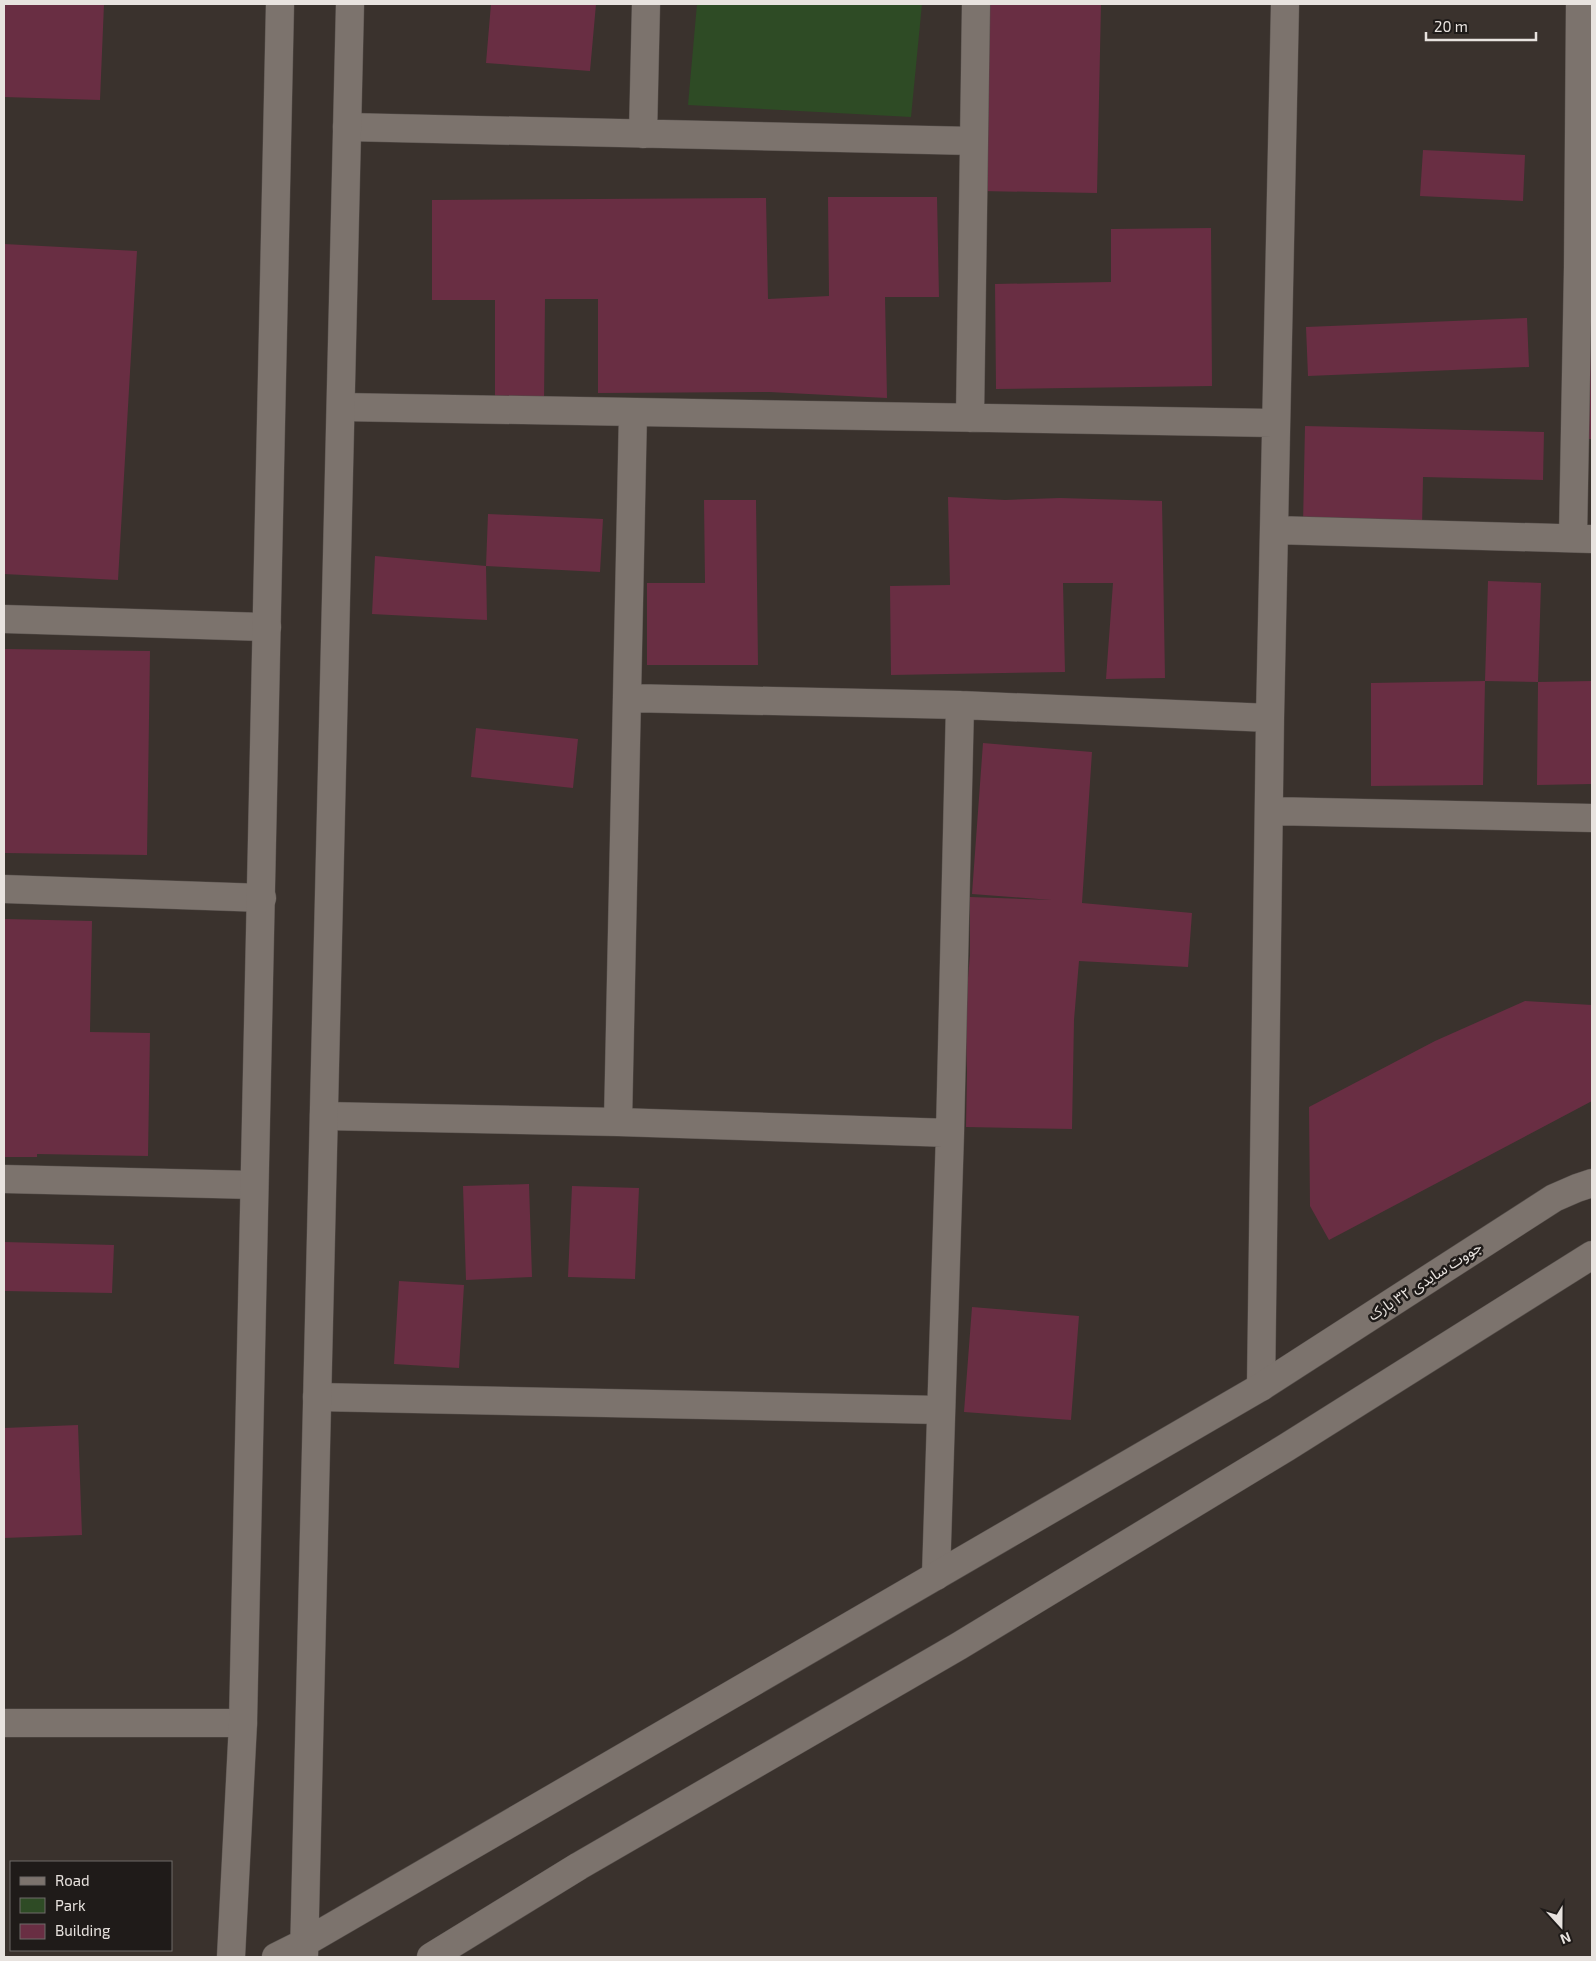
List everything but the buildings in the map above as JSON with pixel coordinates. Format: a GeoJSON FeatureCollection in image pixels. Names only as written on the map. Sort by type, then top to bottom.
{"type":"FeatureCollection","features":[{"type":"Feature","properties":{"kind":"street"},"geometry":{"type":"LineString","coordinates":[[231,1957],[243,1723],[280,4]]}},
{"type":"Feature","properties":{"kind":"street"},"geometry":{"type":"LineString","coordinates":[[304,1950],[350,4]]}},
{"type":"Feature","properties":{"kind":"street"},"geometry":{"type":"LineString","coordinates":[[643,134],[646,4]]}},
{"type":"Feature","properties":{"kind":"street"},"geometry":{"type":"LineString","coordinates":[[970,418],[976,4]]}},
{"type":"Feature","properties":{"kind":"street"},"geometry":{"type":"LineString","coordinates":[[1261,1387],[1270,718],[1284,4]]}},
{"type":"Feature","properties":{"kind":"street"},"geometry":{"type":"LineString","coordinates":[[1274,530],[1582,538],[1585,267],[1580,4]]}},
{"type":"Feature","properties":{"kind":"street"},"geometry":{"type":"LineString","coordinates":[[347,127],[973,141]]}},
{"type":"Feature","properties":{"kind":"street"},"geometry":{"type":"LineString","coordinates":[[341,407],[1276,423]]}},
{"type":"Feature","properties":{"kind":"street"},"geometry":{"type":"LineString","coordinates":[[618,1122],[634,412]]}},
{"type":"Feature","properties":{"kind":"street"},"geometry":{"type":"LineString","coordinates":[[4,619],[267,627]]}},
{"type":"Feature","properties":{"kind":"street"},"geometry":{"type":"LineString","coordinates":[[627,698],[960,706],[1270,718]]}},
{"type":"Feature","properties":{"kind":"street"},"geometry":{"type":"LineString","coordinates":[[936,1576],[950,1133],[960,706]]}},
{"type":"Feature","properties":{"kind":"street"},"geometry":{"type":"LineString","coordinates":[[1269,811],[1592,818]]}},
{"type":"Feature","properties":{"kind":"street"},"geometry":{"type":"LineString","coordinates":[[4,889],[262,898]]}},
{"type":"Feature","properties":{"kind":"street"},"geometry":{"type":"LineString","coordinates":[[324,1116],[618,1122],[950,1133]]}},
{"type":"Feature","properties":{"kind":"street"},"geometry":{"type":"LineString","coordinates":[[4,1179],[254,1185]]}},
{"type":"Feature","properties":{"kind":"street","name":"جووت سایدی ٣٢ پارک"},"geometry":{"type":"LineString","coordinates":[[276,1957],[304,1950],[936,1576],[1261,1387],[1554,1198],[1592,1183]]}},
{"type":"Feature","properties":{"kind":"street"},"geometry":{"type":"LineString","coordinates":[[430,1957],[579,1866],[958,1646],[1270,1458],[1592,1255]]}},
{"type":"Feature","properties":{"kind":"street"},"geometry":{"type":"LineString","coordinates":[[318,1397],[940,1410]]}},
{"type":"Feature","properties":{"kind":"street"},"geometry":{"type":"LineString","coordinates":[[4,1723],[243,1723]]}},
{"type":"Feature","properties":{"kind":"green space"},"geometry":{"type":"Polygon","coordinates":[[[697,4],[922,4],[911,117],[688,105],[697,4]]]}}]}
